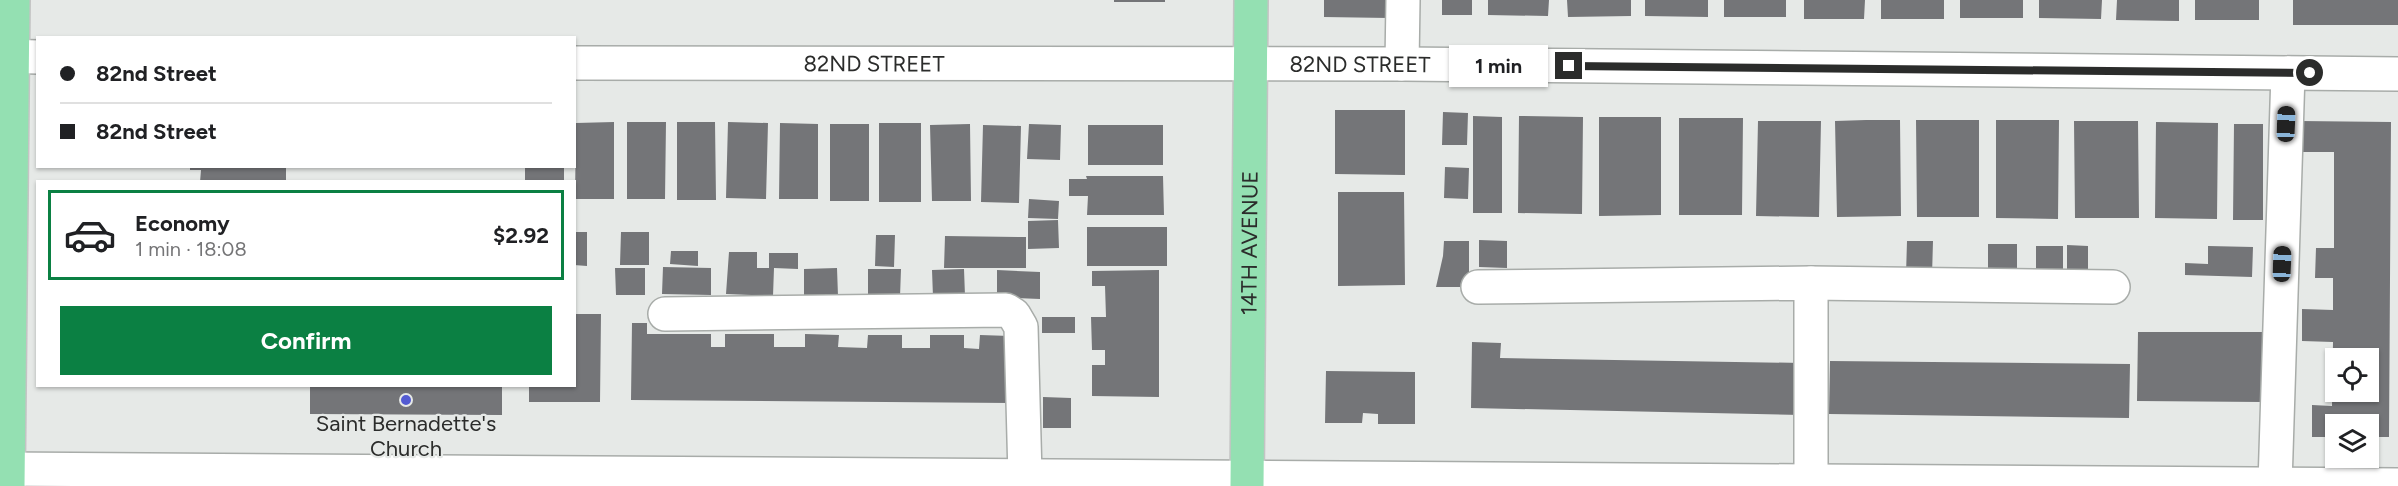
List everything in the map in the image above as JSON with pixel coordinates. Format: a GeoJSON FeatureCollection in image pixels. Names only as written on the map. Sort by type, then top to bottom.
{"type":"FeatureCollection","features":[{"type":"Feature","properties":{"kind":"main road"},"geometry":{"type":"LineString","coordinates":[[5,475],[17,57],[13,0]]}},
{"type":"Feature","properties":{"kind":"main road","name":"14TH AVENUE"},"geometry":{"type":"LineString","coordinates":[[1247,482],[1251,0]]}},
{"type":"Feature","properties":{"kind":"street"},"geometry":{"type":"LineString","coordinates":[[1402,64],[1403,0]]}},
{"type":"Feature","properties":{"kind":"street","name":"82ND STREET"},"geometry":{"type":"LineString","coordinates":[[576,63],[1402,64],[2398,74]]}},
{"type":"Feature","properties":{"kind":"street"},"geometry":{"type":"LineString","coordinates":[[2275,484],[2288,73]]}},
{"type":"Feature","properties":{"kind":"street"},"geometry":{"type":"LineString","coordinates":[[1811,283],[1811,482]]}},
{"type":"Feature","properties":{"kind":"street"},"geometry":{"type":"LineString","coordinates":[[1478,287],[1811,283],[2113,286]]}},
{"type":"Feature","properties":{"kind":"street"},"geometry":{"type":"LineString","coordinates":[[666,314],[1006,310],[1014,315],[1021,327],[1025,476]]}},
{"type":"Feature","properties":{"kind":"street"},"geometry":{"type":"LineString","coordinates":[[5,475],[1025,476],[1247,482],[1811,482],[2398,486]]}},
{"type":"Feature","properties":{"kind":"building"},"geometry":{"type":"Polygon","coordinates":[[[1114,0],[1165,0],[1165,2],[1114,2],[1114,0]]]}},
{"type":"Feature","properties":{"kind":"building"},"geometry":{"type":"Polygon","coordinates":[[[1324,0],[1390,0],[1389,18],[1324,17],[1324,0]]]}},
{"type":"Feature","properties":{"kind":"building"},"geometry":{"type":"Polygon","coordinates":[[[1442,0],[1472,0],[1472,15],[1442,15],[1442,0]]]}},
{"type":"Feature","properties":{"kind":"building"},"geometry":{"type":"Polygon","coordinates":[[[1488,0],[1549,0],[1548,16],[1488,15],[1488,0]]]}},
{"type":"Feature","properties":{"kind":"building"},"geometry":{"type":"Polygon","coordinates":[[[1567,0],[1631,0],[1631,16],[1568,17],[1567,0]]]}},
{"type":"Feature","properties":{"kind":"building"},"geometry":{"type":"Polygon","coordinates":[[[1645,0],[1708,0],[1708,17],[1645,16],[1645,0]]]}},
{"type":"Feature","properties":{"kind":"building"},"geometry":{"type":"Polygon","coordinates":[[[1724,0],[1786,0],[1786,17],[1724,17],[1724,0]]]}},
{"type":"Feature","properties":{"kind":"building"},"geometry":{"type":"Polygon","coordinates":[[[1804,0],[1865,0],[1864,19],[1804,19],[1804,0]]]}},
{"type":"Feature","properties":{"kind":"building"},"geometry":{"type":"Polygon","coordinates":[[[1881,0],[1944,0],[1944,19],[1881,19],[1881,0]]]}},
{"type":"Feature","properties":{"kind":"building"},"geometry":{"type":"Polygon","coordinates":[[[1960,0],[2023,0],[2023,18],[1960,18],[1960,0]]]}},
{"type":"Feature","properties":{"kind":"building"},"geometry":{"type":"Polygon","coordinates":[[[2039,0],[2102,0],[2101,19],[2039,18],[2039,0]]]}},
{"type":"Feature","properties":{"kind":"building"},"geometry":{"type":"Polygon","coordinates":[[[2117,0],[2179,0],[2179,21],[2116,20],[2117,0]]]}},
{"type":"Feature","properties":{"kind":"building"},"geometry":{"type":"Polygon","coordinates":[[[2195,0],[2259,0],[2259,20],[2195,20],[2195,0]]]}},
{"type":"Feature","properties":{"kind":"building"},"geometry":{"type":"Polygon","coordinates":[[[2293,0],[2398,0],[2398,25],[2293,25],[2293,0]]]}},
{"type":"Feature","properties":{"kind":"building"},"geometry":{"type":"Polygon","coordinates":[[[1335,110],[1405,110],[1405,175],[1335,174],[1335,110]]]}},
{"type":"Feature","properties":{"kind":"building"},"geometry":{"type":"Polygon","coordinates":[[[1443,112],[1468,113],[1467,145],[1442,145],[1443,112]]]}},
{"type":"Feature","properties":{"kind":"building"},"geometry":{"type":"Polygon","coordinates":[[[1473,116],[1502,117],[1502,213],[1473,213],[1473,116]]]}},
{"type":"Feature","properties":{"kind":"building"},"geometry":{"type":"Polygon","coordinates":[[[1519,116],[1583,117],[1582,214],[1518,213],[1519,116]]]}},
{"type":"Feature","properties":{"kind":"building"},"geometry":{"type":"Polygon","coordinates":[[[1599,117],[1661,117],[1661,215],[1599,216],[1599,117]]]}},
{"type":"Feature","properties":{"kind":"building"},"geometry":{"type":"Polygon","coordinates":[[[1679,118],[1743,118],[1742,215],[1679,215],[1679,118]]]}},
{"type":"Feature","properties":{"kind":"building"},"geometry":{"type":"Polygon","coordinates":[[[1900,120],[1901,216],[1837,217],[1835,121],[1900,120]]]}},
{"type":"Feature","properties":{"kind":"building"},"geometry":{"type":"Polygon","coordinates":[[[1916,120],[1979,120],[1979,217],[1917,217],[1916,120]]]}},
{"type":"Feature","properties":{"kind":"building"},"geometry":{"type":"Polygon","coordinates":[[[1996,120],[2059,120],[2058,219],[1996,218],[1996,120]]]}},
{"type":"Feature","properties":{"kind":"building"},"geometry":{"type":"Polygon","coordinates":[[[1758,121],[1821,121],[1819,217],[1756,216],[1758,121]]]}},
{"type":"Feature","properties":{"kind":"building"},"geometry":{"type":"Polygon","coordinates":[[[2074,121],[2138,121],[2139,218],[2075,218],[2074,121]]]}},
{"type":"Feature","properties":{"kind":"building"},"geometry":{"type":"Polygon","coordinates":[[[2300,121],[2391,122],[2389,437],[2379,437],[2379,414],[2325,414],[2325,437],[2312,437],[2312,405],[2332,406],[2332,402],[2379,402],[2379,348],[2333,348],[2333,342],[2302,341],[2302,309],[2333,310],[2333,278],[2315,278],[2316,248],[2334,248],[2334,152],[2300,152],[2300,121]]]}},
{"type":"Feature","properties":{"kind":"building"},"geometry":{"type":"Polygon","coordinates":[[[614,122],[614,199],[576,199],[576,123],[614,122]]]}},
{"type":"Feature","properties":{"kind":"building"},"geometry":{"type":"Polygon","coordinates":[[[627,122],[666,122],[665,199],[627,199],[627,122]]]}},
{"type":"Feature","properties":{"kind":"building"},"geometry":{"type":"Polygon","coordinates":[[[677,122],[715,122],[716,200],[677,200],[677,122]]]}},
{"type":"Feature","properties":{"kind":"building"},"geometry":{"type":"Polygon","coordinates":[[[728,122],[768,123],[766,199],[726,198],[728,122]]]}},
{"type":"Feature","properties":{"kind":"building"},"geometry":{"type":"Polygon","coordinates":[[[2156,122],[2218,123],[2217,219],[2155,218],[2156,122]]]}},
{"type":"Feature","properties":{"kind":"building"},"geometry":{"type":"Polygon","coordinates":[[[780,123],[818,124],[818,199],[779,199],[780,123]]]}},
{"type":"Feature","properties":{"kind":"building"},"geometry":{"type":"Polygon","coordinates":[[[879,123],[921,123],[921,202],[879,202],[879,123]]]}},
{"type":"Feature","properties":{"kind":"building"},"geometry":{"type":"Polygon","coordinates":[[[830,124],[869,124],[869,201],[830,201],[830,124]]]}},
{"type":"Feature","properties":{"kind":"building"},"geometry":{"type":"Polygon","coordinates":[[[970,124],[971,201],[932,201],[930,125],[970,124]]]}},
{"type":"Feature","properties":{"kind":"building"},"geometry":{"type":"Polygon","coordinates":[[[1029,124],[1061,125],[1060,160],[1027,159],[1029,124]]]}},
{"type":"Feature","properties":{"kind":"building"},"geometry":{"type":"Polygon","coordinates":[[[2234,124],[2263,124],[2263,220],[2233,220],[2234,124]]]}},
{"type":"Feature","properties":{"kind":"building"},"geometry":{"type":"Polygon","coordinates":[[[983,125],[1021,126],[1019,203],[981,202],[983,125]]]}},
{"type":"Feature","properties":{"kind":"building"},"geometry":{"type":"Polygon","coordinates":[[[1088,125],[1163,125],[1163,165],[1088,165],[1088,125]]]}},
{"type":"Feature","properties":{"kind":"building"},"geometry":{"type":"Polygon","coordinates":[[[1445,167],[1469,168],[1468,199],[1444,198],[1445,167]]]}},
{"type":"Feature","properties":{"kind":"building"},"geometry":{"type":"Polygon","coordinates":[[[190,168],[286,168],[286,180],[200,180],[201,170],[190,170],[190,168]]]}},
{"type":"Feature","properties":{"kind":"building"},"geometry":{"type":"Polygon","coordinates":[[[525,168],[564,168],[564,180],[525,180],[525,168]]]}},
{"type":"Feature","properties":{"kind":"building"},"geometry":{"type":"Polygon","coordinates":[[[1086,176],[1163,176],[1164,215],[1087,215],[1088,196],[1069,196],[1069,179],[1087,179],[1086,176]]]}},
{"type":"Feature","properties":{"kind":"building"},"geometry":{"type":"Polygon","coordinates":[[[1338,192],[1404,192],[1405,285],[1338,286],[1338,192]]]}},
{"type":"Feature","properties":{"kind":"building"},"geometry":{"type":"Polygon","coordinates":[[[1029,199],[1059,201],[1058,219],[1028,218],[1029,199]]]}},
{"type":"Feature","properties":{"kind":"building"},"geometry":{"type":"Polygon","coordinates":[[[1058,220],[1059,248],[1028,249],[1028,221],[1058,220]]]}},
{"type":"Feature","properties":{"kind":"building"},"geometry":{"type":"Polygon","coordinates":[[[1087,227],[1167,227],[1167,266],[1087,266],[1087,227]]]}},
{"type":"Feature","properties":{"kind":"building"},"geometry":{"type":"Polygon","coordinates":[[[576,232],[587,232],[587,266],[576,265],[576,232]]]}},
{"type":"Feature","properties":{"kind":"building"},"geometry":{"type":"Polygon","coordinates":[[[621,232],[649,232],[649,265],[620,265],[621,232]]]}},
{"type":"Feature","properties":{"kind":"building"},"geometry":{"type":"Polygon","coordinates":[[[876,235],[895,235],[894,267],[875,266],[876,235]]]}},
{"type":"Feature","properties":{"kind":"building"},"geometry":{"type":"Polygon","coordinates":[[[945,236],[1026,237],[1026,268],[944,268],[945,236]]]}},
{"type":"Feature","properties":{"kind":"building"},"geometry":{"type":"Polygon","coordinates":[[[1479,240],[1507,241],[1507,268],[1479,267],[1479,240]]]}},
{"type":"Feature","properties":{"kind":"building"},"geometry":{"type":"Polygon","coordinates":[[[1444,241],[1469,241],[1469,287],[1436,287],[1444,241]]]}},
{"type":"Feature","properties":{"kind":"building"},"geometry":{"type":"Polygon","coordinates":[[[1907,241],[1933,241],[1932,276],[1906,275],[1907,241]]]}},
{"type":"Feature","properties":{"kind":"building"},"geometry":{"type":"Polygon","coordinates":[[[1988,244],[2017,244],[2017,273],[1988,274],[1988,244]]]}},
{"type":"Feature","properties":{"kind":"building"},"geometry":{"type":"Polygon","coordinates":[[[2067,245],[2088,246],[2088,276],[2067,276],[2067,245]]]}},
{"type":"Feature","properties":{"kind":"building"},"geometry":{"type":"Polygon","coordinates":[[[2036,246],[2063,246],[2063,274],[2036,274],[2036,246]]]}},
{"type":"Feature","properties":{"kind":"building"},"geometry":{"type":"Polygon","coordinates":[[[2208,246],[2253,247],[2252,277],[2185,275],[2185,263],[2208,264],[2208,246]]]}},
{"type":"Feature","properties":{"kind":"building"},"geometry":{"type":"Polygon","coordinates":[[[671,251],[698,251],[698,266],[670,264],[671,251]]]}},
{"type":"Feature","properties":{"kind":"building"},"geometry":{"type":"Polygon","coordinates":[[[729,252],[757,252],[757,268],[769,268],[769,253],[798,253],[798,269],[774,268],[773,296],[726,294],[729,252]]]}},
{"type":"Feature","properties":{"kind":"building"},"geometry":{"type":"Polygon","coordinates":[[[663,267],[711,268],[711,295],[662,294],[663,267]]]}},
{"type":"Feature","properties":{"kind":"building"},"geometry":{"type":"Polygon","coordinates":[[[615,268],[645,268],[645,295],[616,295],[615,268]]]}},
{"type":"Feature","properties":{"kind":"building"},"geometry":{"type":"Polygon","coordinates":[[[837,268],[838,296],[804,297],[804,269],[837,268]]]}},
{"type":"Feature","properties":{"kind":"building"},"geometry":{"type":"Polygon","coordinates":[[[868,269],[901,269],[900,297],[868,297],[868,269]]]}},
{"type":"Feature","properties":{"kind":"building"},"geometry":{"type":"Polygon","coordinates":[[[964,269],[965,296],[933,297],[932,270],[964,269]]]}},
{"type":"Feature","properties":{"kind":"building"},"geometry":{"type":"Polygon","coordinates":[[[997,270],[1040,272],[1040,299],[997,297],[997,270]]]}},
{"type":"Feature","properties":{"kind":"building"},"geometry":{"type":"Polygon","coordinates":[[[1159,270],[1159,397],[1092,396],[1092,365],[1105,365],[1105,350],[1092,350],[1091,317],[1106,317],[1105,286],[1092,286],[1092,271],[1159,270]]]}},
{"type":"Feature","properties":{"kind":"building"},"geometry":{"type":"Polygon","coordinates":[[[576,314],[601,314],[600,402],[529,402],[529,387],[576,387],[576,314]]]}},
{"type":"Feature","properties":{"kind":"building"},"geometry":{"type":"Polygon","coordinates":[[[1042,317],[1075,317],[1075,333],[1042,333],[1042,317]]]}},
{"type":"Feature","properties":{"kind":"building"},"geometry":{"type":"Polygon","coordinates":[[[632,323],[647,323],[647,334],[711,334],[711,347],[725,347],[725,334],[774,334],[774,347],[805,347],[805,334],[839,335],[838,347],[867,348],[868,335],[902,335],[902,348],[930,348],[930,335],[964,335],[964,348],[979,349],[980,335],[1010,336],[1010,403],[631,400],[632,323]]]}},
{"type":"Feature","properties":{"kind":"building"},"geometry":{"type":"Polygon","coordinates":[[[2138,332],[2262,332],[2262,402],[2137,401],[2138,332]]]}},
{"type":"Feature","properties":{"kind":"building"},"geometry":{"type":"Polygon","coordinates":[[[1472,342],[1501,343],[1500,358],[1802,363],[1801,415],[1471,408],[1472,342]]]}},
{"type":"Feature","properties":{"kind":"building"},"geometry":{"type":"Polygon","coordinates":[[[1830,361],[2130,364],[2129,418],[1829,414],[1830,361]]]}},
{"type":"Feature","properties":{"kind":"building"},"geometry":{"type":"Polygon","coordinates":[[[1326,371],[1415,372],[1415,424],[1378,424],[1378,414],[1363,413],[1362,423],[1325,423],[1326,371]]]}},
{"type":"Feature","properties":{"kind":"building","name":"Saint Bernadette's Church"},"geometry":{"type":"Polygon","coordinates":[[[310,387],[502,387],[502,415],[310,414],[310,387]]]}},
{"type":"Feature","properties":{"kind":"building"},"geometry":{"type":"Polygon","coordinates":[[[1043,397],[1071,398],[1071,428],[1043,428],[1043,397]]]}},
{"type":"Feature","properties":{"kind":"place","name":"Saint Bernadette's Church"},"geometry":{"type":"Point","coordinates":[406,400]}},
{"type":"Feature","properties":{"kind":"route"},"geometry":{"type":"LineString","coordinates":[[1569,66],[2310,73]]}}]}
